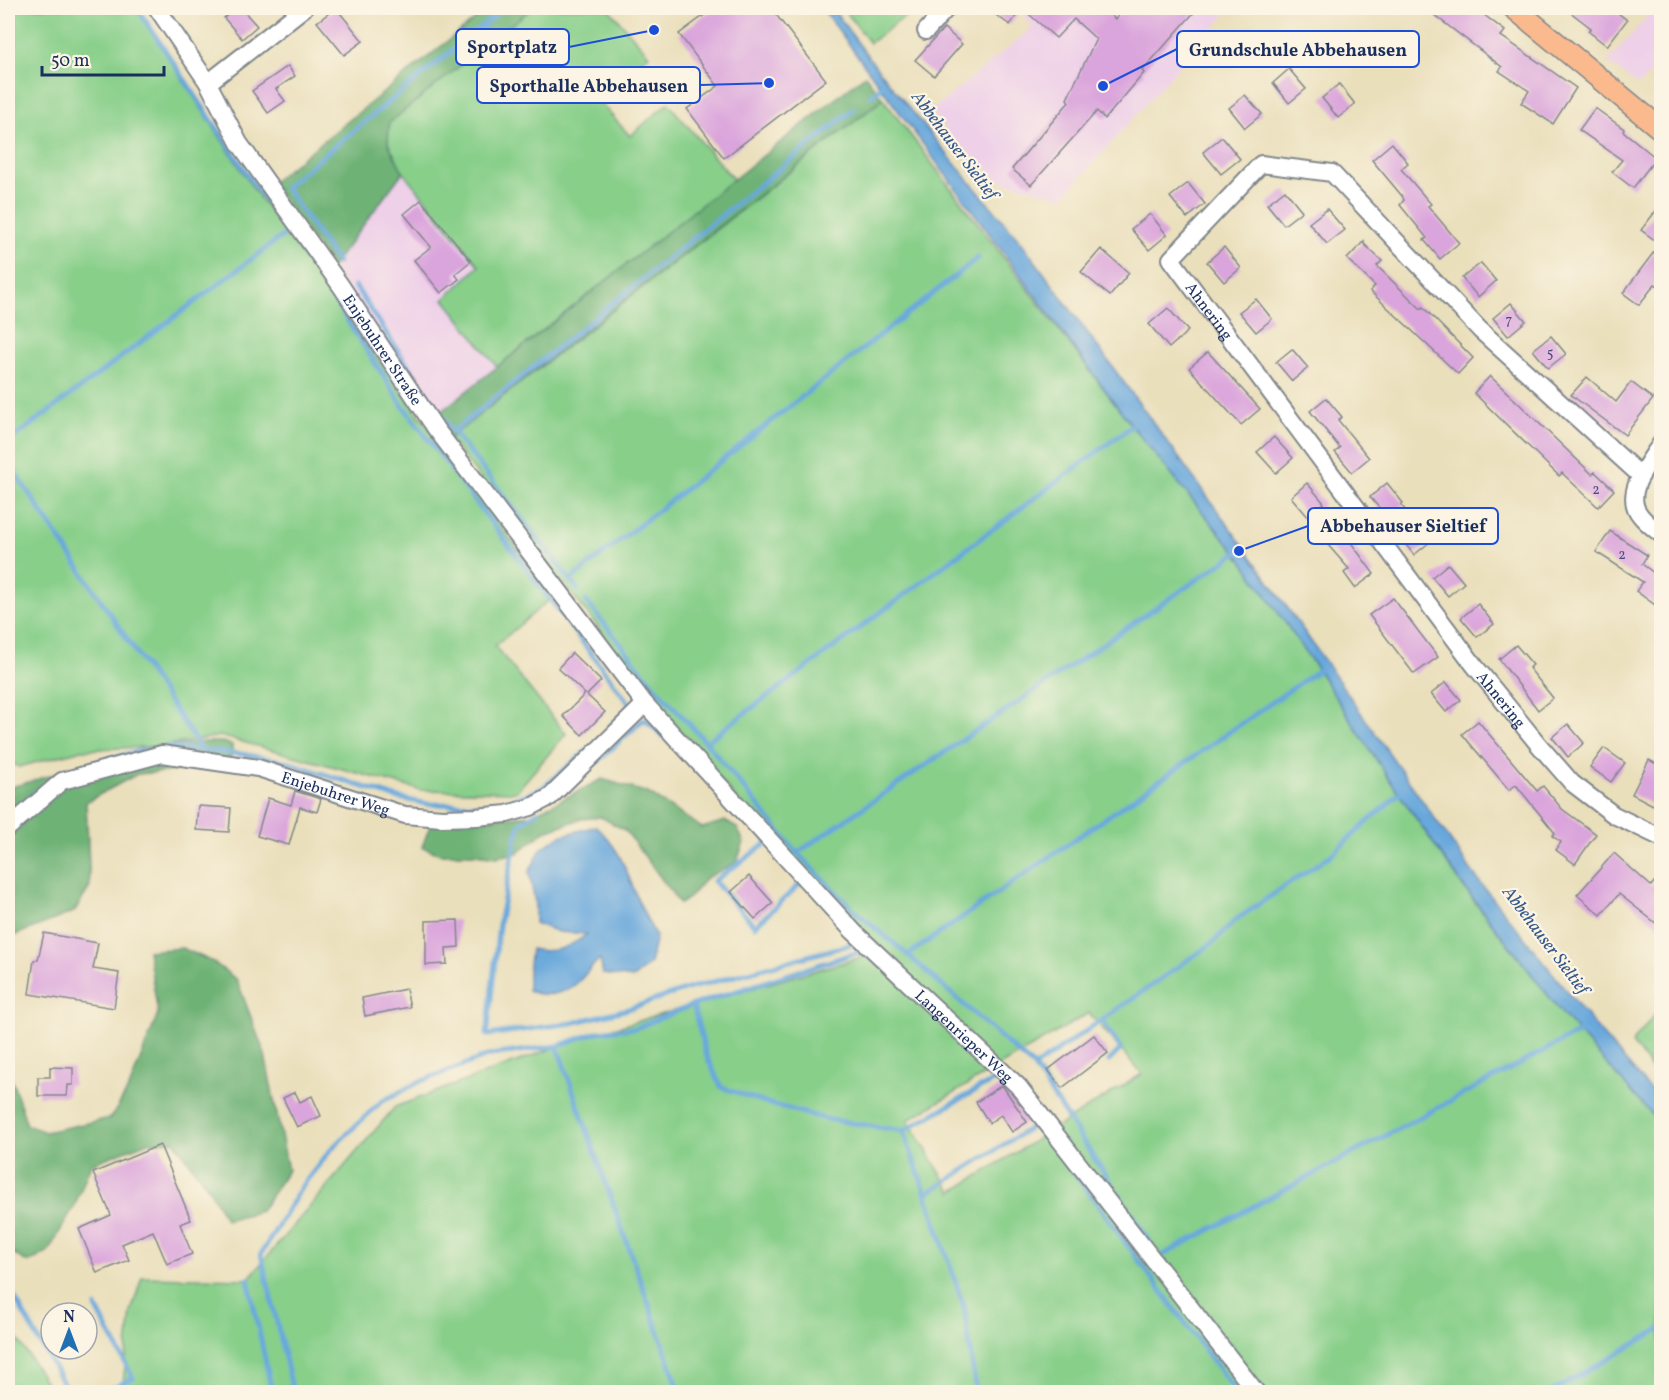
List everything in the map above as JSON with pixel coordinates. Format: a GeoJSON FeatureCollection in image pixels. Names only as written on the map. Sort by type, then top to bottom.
{"type":"FeatureCollection","features":[{"type":"Feature","properties":{"kind":"main road"},"geometry":{"type":"LineString","coordinates":[[1514,8],[1662,130]]}},
{"type":"Feature","properties":{"kind":"street","name":"Enjebuhrer Straße"},"geometry":{"type":"LineString","coordinates":[[157,8],[208,83],[239,143],[341,286],[436,429],[645,704]]}},
{"type":"Feature","properties":{"kind":"street"},"geometry":{"type":"LineString","coordinates":[[208,83],[304,8]]}},
{"type":"Feature","properties":{"kind":"street"},"geometry":{"type":"LineString","coordinates":[[926,31],[947,8]]}},
{"type":"Feature","properties":{"kind":"street","name":"Ahnering"},"geometry":{"type":"LineString","coordinates":[[1641,476],[1480,330],[1332,173],[1261,164],[1171,260],[1474,665],[1538,744],[1572,783],[1614,815],[1662,838]]}},
{"type":"Feature","properties":{"kind":"street"},"geometry":{"type":"LineString","coordinates":[[1662,442],[1641,476],[1635,489],[1634,501],[1639,514],[1662,535]]}},
{"type":"Feature","properties":{"kind":"street","name":"Enjebuhrer Weg"},"geometry":{"type":"LineString","coordinates":[[8,828],[62,781],[162,754],[258,768],[405,815],[465,818],[507,814],[531,807],[550,797],[645,704]]}},
{"type":"Feature","properties":{"kind":"street","name":"Langenrieper Weg"},"geometry":{"type":"LineString","coordinates":[[645,704],[853,931],[1018,1086],[1256,1392]]}},
{"type":"Feature","properties":{"kind":"shaded area"},"geometry":{"type":"Polygon","coordinates":[[[1032,8],[1231,8],[1063,197],[999,180],[954,139],[931,111],[1032,28],[1024,17],[1032,8]]]}},
{"type":"Feature","properties":{"kind":"shaded area"},"geometry":{"type":"Polygon","coordinates":[[[1655,8],[1661,8],[1661,60],[1639,86],[1607,62],[1655,8]]]}},
{"type":"Feature","properties":{"kind":"shaded area"},"geometry":{"type":"Polygon","coordinates":[[[403,172],[479,266],[444,299],[497,367],[434,417],[332,267],[403,172]]]}},
{"type":"Feature","properties":{"kind":"green space"},"geometry":{"type":"Polygon","coordinates":[[[8,8],[136,8],[257,194],[553,597],[495,646],[566,734],[516,792],[420,790],[220,736],[162,746],[82,750],[19,767],[8,761],[8,8]]]}},
{"type":"Feature","properties":{"kind":"green space"},"geometry":{"type":"Polygon","coordinates":[[[489,8],[532,8],[389,123],[388,143],[403,172],[332,267],[271,183],[489,8]]]}},
{"type":"Feature","properties":{"kind":"green space"},"geometry":{"type":"Polygon","coordinates":[[[532,8],[608,8],[649,55],[596,98],[630,136],[668,103],[734,180],[497,367],[444,299],[479,266],[403,172],[388,143],[389,123],[532,8]]]}},
{"type":"Feature","properties":{"kind":"green space"},"geometry":{"type":"Polygon","coordinates":[[[843,8],[916,8],[870,43],[843,8]]]}},
{"type":"Feature","properties":{"kind":"green space"},"geometry":{"type":"Polygon","coordinates":[[[865,75],[883,99],[449,437],[434,417],[865,75]]]}},
{"type":"Feature","properties":{"kind":"green space"},"geometry":{"type":"Polygon","coordinates":[[[883,99],[1135,430],[1241,559],[1464,888],[1564,1016],[1661,1125],[1661,1392],[122,1392],[131,1312],[142,1277],[248,1279],[395,1107],[589,1035],[869,955],[700,756],[449,439],[883,99]],[[1089,1013],[908,1120],[952,1192],[1142,1074],[1089,1013]]]}},
{"type":"Feature","properties":{"kind":"green space"},"geometry":{"type":"Polygon","coordinates":[[[223,742],[232,745],[229,760],[186,770],[137,774],[86,802],[90,887],[74,912],[8,938],[8,788],[139,749],[223,742]]]}},
{"type":"Feature","properties":{"kind":"green space"},"geometry":{"type":"Polygon","coordinates":[[[602,779],[648,793],[702,828],[725,821],[737,828],[744,842],[737,862],[706,878],[691,896],[680,904],[626,831],[601,817],[581,819],[545,831],[517,853],[496,857],[475,854],[440,854],[422,847],[431,823],[531,815],[602,779]]]}},
{"type":"Feature","properties":{"kind":"green space"},"geometry":{"type":"Polygon","coordinates":[[[182,948],[213,962],[237,980],[265,1055],[288,1170],[261,1211],[226,1220],[209,1189],[174,1141],[148,1142],[91,1164],[75,1205],[48,1252],[28,1263],[8,1250],[8,1068],[27,1125],[45,1132],[111,1118],[129,1088],[158,1014],[148,951],[182,948]]]}},
{"type":"Feature","properties":{"kind":"green space"},"geometry":{"type":"Polygon","coordinates":[[[1661,1006],[1661,1082],[1632,1043],[1661,1006]]]}},
{"type":"Feature","properties":{"kind":"green space"},"geometry":{"type":"Polygon","coordinates":[[[8,1324],[52,1392],[8,1392],[8,1324]]]}},
{"type":"Feature","properties":{"kind":"water"},"geometry":{"type":"Polygon","coordinates":[[[822,8],[832,8],[873,63],[1022,243],[1266,577],[1478,880],[1600,1032],[1661,1102],[1661,1125],[1564,1016],[1464,887],[1241,559],[1135,430],[822,8]]]}},
{"type":"Feature","properties":{"kind":"water"},"geometry":{"type":"Polygon","coordinates":[[[596,826],[618,853],[656,936],[650,964],[633,978],[603,974],[600,959],[577,983],[566,990],[553,994],[540,994],[528,990],[531,949],[554,950],[574,943],[587,934],[558,932],[535,923],[535,902],[529,872],[541,849],[560,836],[596,826]]]}},
{"type":"Feature","properties":{"kind":"building"},"geometry":{"type":"Polygon","coordinates":[[[235,8],[241,8],[257,26],[242,39],[224,18],[235,8]]]}},
{"type":"Feature","properties":{"kind":"building"},"geometry":{"type":"Polygon","coordinates":[[[336,8],[363,41],[344,55],[317,22],[336,8]]]}},
{"type":"Feature","properties":{"kind":"building"},"geometry":{"type":"Polygon","coordinates":[[[714,8],[771,8],[826,80],[724,158],[687,109],[718,86],[679,34],[714,8]]]}},
{"type":"Feature","properties":{"kind":"building"},"geometry":{"type":"Polygon","coordinates":[[[986,8],[1022,8],[1010,25],[986,8]]]}},
{"type":"Feature","properties":{"kind":"building"},"geometry":{"type":"Polygon","coordinates":[[[1022,8],[1103,8],[1115,19],[1125,8],[1198,8],[1142,71],[1144,73],[1105,119],[1097,111],[1031,185],[1012,169],[1069,102],[1067,99],[1096,39],[1074,19],[1056,38],[1022,8]]]}},
{"type":"Feature","properties":{"kind":"building"},"geometry":{"type":"Polygon","coordinates":[[[1425,8],[1475,8],[1505,31],[1501,36],[1576,88],[1553,124],[1521,103],[1529,91],[1499,71],[1502,67],[1425,8]]]}},
{"type":"Feature","properties":{"kind":"building"},"geometry":{"type":"Polygon","coordinates":[[[1565,8],[1611,8],[1627,20],[1607,46],[1588,31],[1591,28],[1565,8]]]}},
{"type":"Feature","properties":{"kind":"building"},"geometry":{"type":"Polygon","coordinates":[[[944,28],[962,44],[934,76],[915,60],[944,28]]]}},
{"type":"Feature","properties":{"kind":"building"},"geometry":{"type":"Polygon","coordinates":[[[288,66],[295,76],[276,89],[285,101],[268,113],[252,91],[288,66]]]}},
{"type":"Feature","properties":{"kind":"building"},"geometry":{"type":"Polygon","coordinates":[[[1289,69],[1306,89],[1289,103],[1273,83],[1289,69]]]}},
{"type":"Feature","properties":{"kind":"building"},"geometry":{"type":"Polygon","coordinates":[[[1339,84],[1355,104],[1338,118],[1322,98],[1339,84]]]}},
{"type":"Feature","properties":{"kind":"building"},"geometry":{"type":"Polygon","coordinates":[[[1245,95],[1262,114],[1245,128],[1229,108],[1245,95]]]}},
{"type":"Feature","properties":{"kind":"building"},"geometry":{"type":"Polygon","coordinates":[[[1595,108],[1624,129],[1623,131],[1656,158],[1633,188],[1612,172],[1622,160],[1579,130],[1595,108]]]}},
{"type":"Feature","properties":{"kind":"building"},"geometry":{"type":"Polygon","coordinates":[[[1222,137],[1240,159],[1221,174],[1203,152],[1222,137]]]}},
{"type":"Feature","properties":{"kind":"building"},"geometry":{"type":"Polygon","coordinates":[[[1392,143],[1408,163],[1401,169],[1431,204],[1428,206],[1459,243],[1440,259],[1424,240],[1427,238],[1400,205],[1404,200],[1402,196],[1372,160],[1392,143]]]}},
{"type":"Feature","properties":{"kind":"building"},"geometry":{"type":"Polygon","coordinates":[[[1188,183],[1205,204],[1187,218],[1170,197],[1188,183]]]}},
{"type":"Feature","properties":{"kind":"building"},"geometry":{"type":"Polygon","coordinates":[[[1285,190],[1302,211],[1284,225],[1267,204],[1285,190]]]}},
{"type":"Feature","properties":{"kind":"building"},"geometry":{"type":"Polygon","coordinates":[[[421,200],[471,261],[455,274],[459,279],[441,293],[414,260],[431,247],[404,214],[421,200]]]}},
{"type":"Feature","properties":{"kind":"building"},"geometry":{"type":"Polygon","coordinates":[[[1662,203],[1662,288],[1655,284],[1639,305],[1623,293],[1660,244],[1641,230],[1662,203]]]}},
{"type":"Feature","properties":{"kind":"building"},"geometry":{"type":"Polygon","coordinates":[[[1327,209],[1345,230],[1327,244],[1309,223],[1327,209]]]}},
{"type":"Feature","properties":{"kind":"building"},"geometry":{"type":"Polygon","coordinates":[[[1150,214],[1167,235],[1149,250],[1131,229],[1150,214]]]}},
{"type":"Feature","properties":{"kind":"building"},"geometry":{"type":"Polygon","coordinates":[[[1364,241],[1364,244],[1382,261],[1377,266],[1421,309],[1423,307],[1473,358],[1458,374],[1370,291],[1375,286],[1347,259],[1364,241]]]}},
{"type":"Feature","properties":{"kind":"building"},"geometry":{"type":"Polygon","coordinates":[[[1224,247],[1241,268],[1224,282],[1207,262],[1224,247]]]}},
{"type":"Feature","properties":{"kind":"building"},"geometry":{"type":"Polygon","coordinates":[[[1101,249],[1129,273],[1110,296],[1081,272],[1101,249]]]}},
{"type":"Feature","properties":{"kind":"building"},"geometry":{"type":"Polygon","coordinates":[[[1481,263],[1496,281],[1478,297],[1462,278],[1481,263]]]}},
{"type":"Feature","properties":{"kind":"building"},"geometry":{"type":"Polygon","coordinates":[[[1256,299],[1272,319],[1256,332],[1239,312],[1256,299]]]}},
{"type":"Feature","properties":{"kind":"building"},"geometry":{"type":"Polygon","coordinates":[[[1511,303],[1526,321],[1508,336],[1493,318],[1511,303]]]}},
{"type":"Feature","properties":{"kind":"building"},"geometry":{"type":"Polygon","coordinates":[[[1168,308],[1188,331],[1169,348],[1149,324],[1168,308]]]}},
{"type":"Feature","properties":{"kind":"building"},"geometry":{"type":"Polygon","coordinates":[[[1551,336],[1566,354],[1548,368],[1533,350],[1551,336]]]}},
{"type":"Feature","properties":{"kind":"building"},"geometry":{"type":"Polygon","coordinates":[[[1292,349],[1308,368],[1292,381],[1276,362],[1292,349]]]}},
{"type":"Feature","properties":{"kind":"building"},"geometry":{"type":"Polygon","coordinates":[[[1208,352],[1260,409],[1241,425],[1189,368],[1208,352]]]}},
{"type":"Feature","properties":{"kind":"building"},"geometry":{"type":"Polygon","coordinates":[[[1490,376],[1592,474],[1595,472],[1614,490],[1598,507],[1562,473],[1559,476],[1474,393],[1490,376]]]}},
{"type":"Feature","properties":{"kind":"building"},"geometry":{"type":"Polygon","coordinates":[[[1587,377],[1616,402],[1631,382],[1653,399],[1625,435],[1571,395],[1587,377]]]}},
{"type":"Feature","properties":{"kind":"building"},"geometry":{"type":"Polygon","coordinates":[[[1326,398],[1342,417],[1338,420],[1369,458],[1352,472],[1335,452],[1340,448],[1310,411],[1326,398]]]}},
{"type":"Feature","properties":{"kind":"building"},"geometry":{"type":"Polygon","coordinates":[[[1274,437],[1293,458],[1276,473],[1257,452],[1274,437]]]}},
{"type":"Feature","properties":{"kind":"building"},"geometry":{"type":"Polygon","coordinates":[[[1307,483],[1324,503],[1321,506],[1353,543],[1374,574],[1355,588],[1344,573],[1349,569],[1320,536],[1323,534],[1291,497],[1307,483]]]}},
{"type":"Feature","properties":{"kind":"building"},"geometry":{"type":"Polygon","coordinates":[[[1387,483],[1403,503],[1401,505],[1431,541],[1414,555],[1398,535],[1400,533],[1370,497],[1387,483]]]}},
{"type":"Feature","properties":{"kind":"building"},"geometry":{"type":"Polygon","coordinates":[[[1610,531],[1647,555],[1642,564],[1662,579],[1662,610],[1636,591],[1643,582],[1596,552],[1610,531]]]}},
{"type":"Feature","properties":{"kind":"building"},"geometry":{"type":"Polygon","coordinates":[[[1448,564],[1464,583],[1448,596],[1432,577],[1448,564]]]}},
{"type":"Feature","properties":{"kind":"building"},"geometry":{"type":"Polygon","coordinates":[[[1393,598],[1438,657],[1414,674],[1369,615],[1393,598]]]}},
{"type":"Feature","properties":{"kind":"building"},"geometry":{"type":"Polygon","coordinates":[[[1478,604],[1494,624],[1477,637],[1461,618],[1478,604]]]}},
{"type":"Feature","properties":{"kind":"building"},"geometry":{"type":"Polygon","coordinates":[[[1516,645],[1533,665],[1529,668],[1553,698],[1538,710],[1499,659],[1516,645]]]}},
{"type":"Feature","properties":{"kind":"building"},"geometry":{"type":"Polygon","coordinates":[[[572,653],[601,681],[587,695],[605,712],[582,735],[563,716],[585,694],[558,668],[572,653]]]}},
{"type":"Feature","properties":{"kind":"building"},"geometry":{"type":"Polygon","coordinates":[[[1446,682],[1461,700],[1446,712],[1431,694],[1446,682]]]}},
{"type":"Feature","properties":{"kind":"building"},"geometry":{"type":"Polygon","coordinates":[[[1478,721],[1537,791],[1543,786],[1562,809],[1596,834],[1575,864],[1556,850],[1561,842],[1552,836],[1555,833],[1516,785],[1509,790],[1462,734],[1478,721]]]}},
{"type":"Feature","properties":{"kind":"building"},"geometry":{"type":"Polygon","coordinates":[[[1568,724],[1584,743],[1568,757],[1552,737],[1568,724]]]}},
{"type":"Feature","properties":{"kind":"building"},"geometry":{"type":"Polygon","coordinates":[[[1604,748],[1625,763],[1611,782],[1590,767],[1604,748]]]}},
{"type":"Feature","properties":{"kind":"building"},"geometry":{"type":"Polygon","coordinates":[[[1649,760],[1662,767],[1662,789],[1653,805],[1632,794],[1649,760]]]}},
{"type":"Feature","properties":{"kind":"building"},"geometry":{"type":"Polygon","coordinates":[[[295,791],[321,799],[317,812],[300,807],[289,845],[257,836],[268,798],[291,805],[295,791]]]}},
{"type":"Feature","properties":{"kind":"building"},"geometry":{"type":"Polygon","coordinates":[[[198,806],[231,808],[229,832],[196,830],[198,806]]]}},
{"type":"Feature","properties":{"kind":"building"},"geometry":{"type":"Polygon","coordinates":[[[1614,853],[1651,886],[1654,882],[1662,888],[1662,928],[1619,894],[1601,915],[1577,895],[1614,853]]]}},
{"type":"Feature","properties":{"kind":"building"},"geometry":{"type":"Polygon","coordinates":[[[749,876],[773,903],[755,919],[731,892],[749,876]]]}},
{"type":"Feature","properties":{"kind":"building"},"geometry":{"type":"Polygon","coordinates":[[[458,920],[459,947],[446,948],[447,964],[426,965],[426,921],[458,920]]]}},
{"type":"Feature","properties":{"kind":"building"},"geometry":{"type":"Polygon","coordinates":[[[44,933],[98,943],[93,969],[119,973],[114,1008],[29,994],[34,960],[38,960],[44,933]]]}},
{"type":"Feature","properties":{"kind":"building"},"geometry":{"type":"Polygon","coordinates":[[[406,989],[410,1007],[365,1016],[362,998],[406,989]]]}},
{"type":"Feature","properties":{"kind":"building"},"geometry":{"type":"Polygon","coordinates":[[[1094,1035],[1108,1053],[1062,1088],[1048,1070],[1094,1035]]]}},
{"type":"Feature","properties":{"kind":"building"},"geometry":{"type":"Polygon","coordinates":[[[50,1067],[73,1068],[73,1085],[68,1085],[67,1096],[38,1096],[38,1077],[50,1077],[50,1067]]]}},
{"type":"Feature","properties":{"kind":"building"},"geometry":{"type":"Polygon","coordinates":[[[1002,1085],[1027,1122],[1012,1132],[1001,1115],[989,1123],[976,1102],[1002,1085]]]}},
{"type":"Feature","properties":{"kind":"building"},"geometry":{"type":"Polygon","coordinates":[[[295,1092],[300,1102],[312,1096],[321,1116],[297,1127],[283,1098],[295,1092]]]}},
{"type":"Feature","properties":{"kind":"building"},"geometry":{"type":"Polygon","coordinates":[[[160,1145],[191,1220],[180,1224],[192,1254],[167,1264],[153,1231],[122,1244],[129,1260],[97,1273],[79,1229],[111,1215],[93,1173],[160,1145]]]}},
{"type":"Feature","properties":{"kind":"waterway"},"geometry":{"type":"LineString","coordinates":[[137,8],[254,184],[289,231],[403,406],[631,706],[609,728]]}},
{"type":"Feature","properties":{"kind":"waterway"},"geometry":{"type":"LineString","coordinates":[[338,263],[285,187],[504,8]]}},
{"type":"Feature","properties":{"kind":"waterway"},"geometry":{"type":"LineString","coordinates":[[870,96],[883,86]]}},
{"type":"Feature","properties":{"kind":"waterway"},"geometry":{"type":"LineString","coordinates":[[454,431],[854,109]]}},
{"type":"Feature","properties":{"kind":"waterway"},"geometry":{"type":"LineString","coordinates":[[8,442],[289,231]]}},
{"type":"Feature","properties":{"kind":"waterway"},"geometry":{"type":"LineString","coordinates":[[570,580],[978,258]]}},
{"type":"Feature","properties":{"kind":"waterway"},"geometry":{"type":"LineString","coordinates":[[355,286],[441,416],[578,590]]}},
{"type":"Feature","properties":{"kind":"waterway"},"geometry":{"type":"LineString","coordinates":[[706,742],[1136,423]]}},
{"type":"Feature","properties":{"kind":"waterway"},"geometry":{"type":"LineString","coordinates":[[8,462],[201,749]]}},
{"type":"Feature","properties":{"kind":"waterway"},"geometry":{"type":"LineString","coordinates":[[797,853],[1239,551]]}},
{"type":"Feature","properties":{"kind":"waterway"},"geometry":{"type":"LineString","coordinates":[[586,601],[656,688],[706,742],[797,853],[856,912],[1034,1067],[1211,944],[1237,919],[1331,855],[1403,790]]}},
{"type":"Feature","properties":{"kind":"waterway"},"geometry":{"type":"LineString","coordinates":[[908,955],[1323,667]]}},
{"type":"Feature","properties":{"kind":"waterway"},"geometry":{"type":"LineString","coordinates":[[595,764],[644,719],[670,742]]}},
{"type":"Feature","properties":{"kind":"waterway"},"geometry":{"type":"LineString","coordinates":[[166,747],[241,754],[286,762],[395,797],[427,804],[499,805],[543,788],[586,751]]}},
{"type":"Feature","properties":{"kind":"waterway"},"geometry":{"type":"LineString","coordinates":[[59,774],[145,750]]}},
{"type":"Feature","properties":{"kind":"waterway"},"geometry":{"type":"LineString","coordinates":[[8,815],[40,789]]}},
{"type":"Feature","properties":{"kind":"waterway"},"geometry":{"type":"LineString","coordinates":[[537,812],[521,823],[517,833],[499,924],[487,1035],[572,1023],[856,943]]}},
{"type":"Feature","properties":{"kind":"waterway"},"geometry":{"type":"LineString","coordinates":[[766,842],[714,881],[755,926],[802,882],[803,884]]}},
{"type":"Feature","properties":{"kind":"waterway"},"geometry":{"type":"LineString","coordinates":[[293,1392],[261,1254],[302,1186],[333,1147],[381,1102],[419,1082],[490,1055],[557,1046],[598,1032],[636,1028],[693,1005],[862,951]]}},
{"type":"Feature","properties":{"kind":"waterway"},"geometry":{"type":"LineString","coordinates":[[693,1005],[706,1055],[721,1087],[763,1102],[826,1119],[903,1131],[998,1078],[995,1074]]}},
{"type":"Feature","properties":{"kind":"waterway"},"geometry":{"type":"LineString","coordinates":[[1102,1020],[1121,1049],[1109,1061]]}},
{"type":"Feature","properties":{"kind":"waterway"},"geometry":{"type":"LineString","coordinates":[[1159,1257],[1583,1030]]}},
{"type":"Feature","properties":{"kind":"waterway"},"geometry":{"type":"LineString","coordinates":[[557,1046],[680,1392]]}},
{"type":"Feature","properties":{"kind":"waterway"},"geometry":{"type":"LineString","coordinates":[[1034,1067],[1149,1241]]}},
{"type":"Feature","properties":{"kind":"waterway"},"geometry":{"type":"LineString","coordinates":[[926,1194],[1038,1123],[1041,1126]]}},
{"type":"Feature","properties":{"kind":"waterway"},"geometry":{"type":"LineString","coordinates":[[903,1131],[964,1307],[976,1392]]}},
{"type":"Feature","properties":{"kind":"waterway"},"geometry":{"type":"LineString","coordinates":[[1067,1163],[1236,1392]]}},
{"type":"Feature","properties":{"kind":"waterway"},"geometry":{"type":"LineString","coordinates":[[248,1279],[272,1392]]}},
{"type":"Feature","properties":{"kind":"waterway"},"geometry":{"type":"LineString","coordinates":[[8,1286],[68,1392]]}},
{"type":"Feature","properties":{"kind":"waterway"},"geometry":{"type":"LineString","coordinates":[[99,1313],[133,1378],[104,1392]]}},
{"type":"Feature","properties":{"kind":"waterway"},"geometry":{"type":"LineString","coordinates":[[1551,1392],[1662,1328]]}},
{"type":"Feature","properties":{"kind":"place","name":"Sportplatz"},"geometry":{"type":"Point","coordinates":[654,30]}},
{"type":"Feature","properties":{"kind":"place","name":"Sporthalle Abbehausen"},"geometry":{"type":"Point","coordinates":[769,83]}},
{"type":"Feature","properties":{"kind":"place","name":"Grundschule Abbehausen"},"geometry":{"type":"Point","coordinates":[1103,86]}},
{"type":"Feature","properties":{"kind":"place","name":"Abbehauser Sieltief"},"geometry":{"type":"Point","coordinates":[1239,551]}}]}
